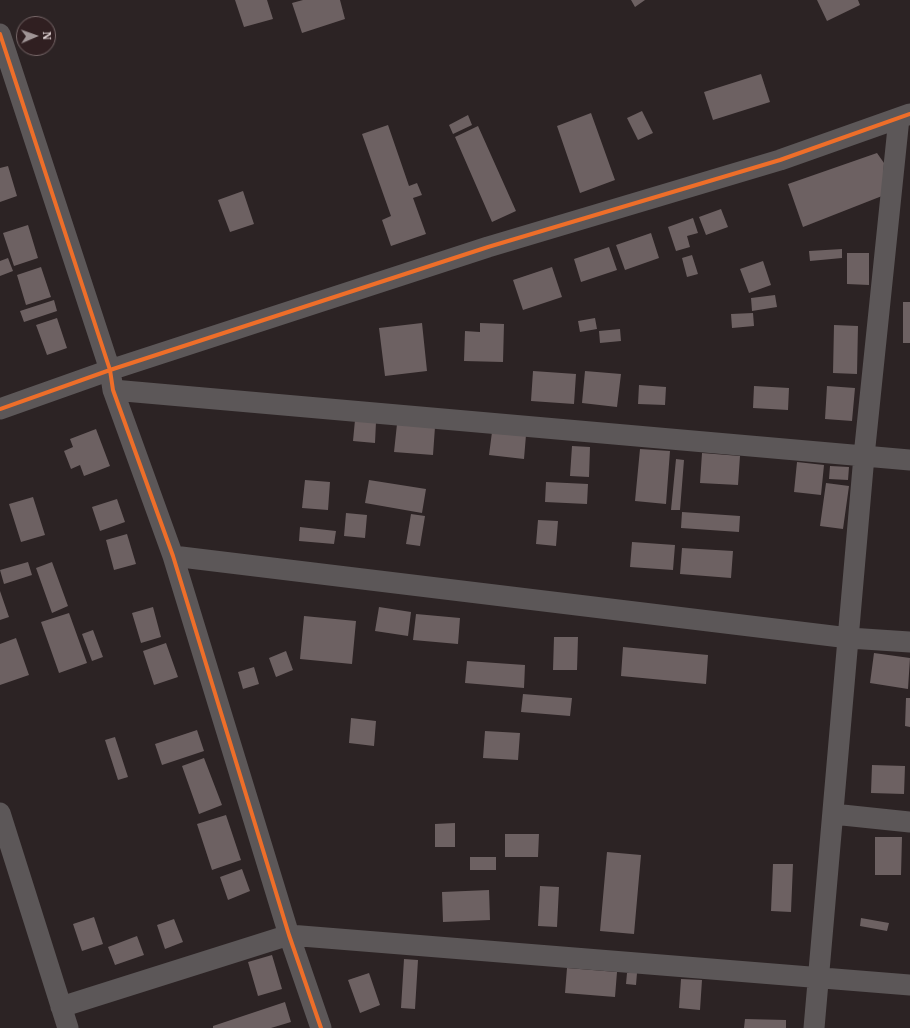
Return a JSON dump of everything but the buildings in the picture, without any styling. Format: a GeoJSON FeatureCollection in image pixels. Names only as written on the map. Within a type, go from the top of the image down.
{"type":"FeatureCollection","features":[{"type":"Feature","properties":{"kind":"street"},"geometry":{"type":"LineString","coordinates":[[0,34],[112,380],[173,556],[289,935],[321,1028]]}},
{"type":"Feature","properties":{"kind":"street"},"geometry":{"type":"LineString","coordinates":[[0,409],[112,380],[488,247],[780,160],[904,116],[864,456],[814,1028]]}},
{"type":"Feature","properties":{"kind":"street"},"geometry":{"type":"LineString","coordinates":[[112,380],[910,460]]}},
{"type":"Feature","properties":{"kind":"street"},"geometry":{"type":"LineString","coordinates":[[173,556],[849,638],[910,642]]}},
{"type":"Feature","properties":{"kind":"street"},"geometry":{"type":"LineString","coordinates":[[0,813],[68,1028]]}},
{"type":"Feature","properties":{"kind":"street"},"geometry":{"type":"LineString","coordinates":[[833,814],[910,822]]}},
{"type":"Feature","properties":{"kind":"street"},"geometry":{"type":"LineString","coordinates":[[61,1007],[289,935],[818,977],[910,986]]}},
{"type":"Feature","properties":{"kind":"cycle path"},"geometry":{"type":"LineString","coordinates":[[0,34],[110,370],[113,390],[173,556],[289,935],[321,1028]]}},
{"type":"Feature","properties":{"kind":"cycle path"},"geometry":{"type":"LineString","coordinates":[[0,409],[110,370],[488,247],[780,160],[910,114]]}}]}
